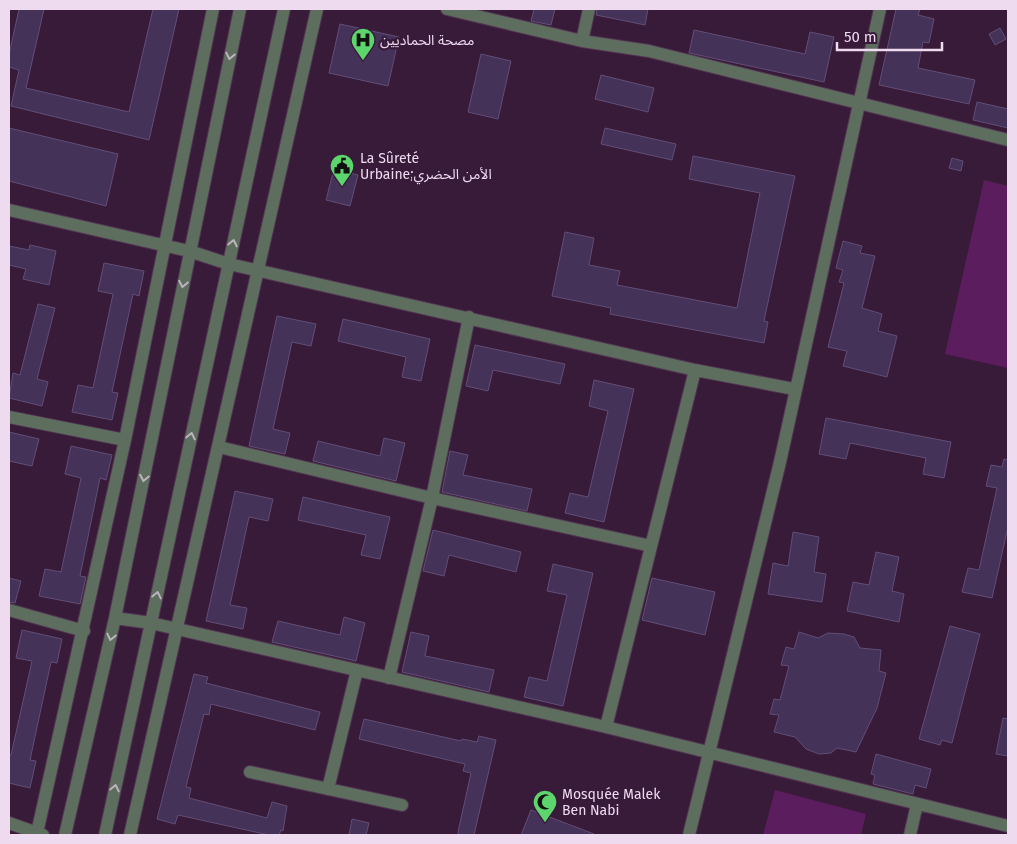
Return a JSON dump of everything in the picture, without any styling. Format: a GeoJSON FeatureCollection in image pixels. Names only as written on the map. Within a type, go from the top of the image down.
{"type":"FeatureCollection","features":[{"type":"Feature","properties":{"kind":"street"},"geometry":{"type":"LineString","coordinates":[[9,823],[40,834],[125,440],[213,9]]}},
{"type":"Feature","properties":{"kind":"street"},"geometry":{"type":"LineString","coordinates":[[65,835],[115,618],[240,9]]}},
{"type":"Feature","properties":{"kind":"street"},"geometry":{"type":"LineString","coordinates":[[104,835],[284,9]]}},
{"type":"Feature","properties":{"kind":"street"},"geometry":{"type":"LineString","coordinates":[[130,835],[178,630],[317,9]]}},
{"type":"Feature","properties":{"kind":"street"},"geometry":{"type":"LineString","coordinates":[[447,9],[582,41],[649,51],[1008,140]]}},
{"type":"Feature","properties":{"kind":"street"},"geometry":{"type":"LineString","coordinates":[[582,41],[589,9]]}},
{"type":"Feature","properties":{"kind":"street"},"geometry":{"type":"LineString","coordinates":[[690,835],[707,754],[780,462],[794,389],[880,9]]}},
{"type":"Feature","properties":{"kind":"street"},"geometry":{"type":"LineString","coordinates":[[9,210],[190,251],[229,264],[695,370],[794,389]]}},
{"type":"Feature","properties":{"kind":"street"},"geometry":{"type":"LineString","coordinates":[[389,678],[432,498],[468,317]]}},
{"type":"Feature","properties":{"kind":"street"},"geometry":{"type":"LineString","coordinates":[[606,727],[695,370]]}},
{"type":"Feature","properties":{"kind":"street"},"geometry":{"type":"LineString","coordinates":[[9,417],[125,440]]}},
{"type":"Feature","properties":{"kind":"street"},"geometry":{"type":"LineString","coordinates":[[219,447],[432,498],[651,546]]}},
{"type":"Feature","properties":{"kind":"street"},"geometry":{"type":"LineString","coordinates":[[9,610],[84,631]]}},
{"type":"Feature","properties":{"kind":"street"},"geometry":{"type":"LineString","coordinates":[[115,618],[150,623],[606,727],[707,754],[1008,826]]}},
{"type":"Feature","properties":{"kind":"street"},"geometry":{"type":"LineString","coordinates":[[328,789],[358,670]]}},
{"type":"Feature","properties":{"kind":"street"},"geometry":{"type":"LineString","coordinates":[[250,772],[402,805]]}},
{"type":"Feature","properties":{"kind":"street"},"geometry":{"type":"LineString","coordinates":[[910,835],[917,804]]}},
{"type":"Feature","properties":{"kind":"shaded area"},"geometry":{"type":"Polygon","coordinates":[[[984,180],[1008,186],[1008,368],[945,354],[984,180]]]}},
{"type":"Feature","properties":{"kind":"shaded area"},"geometry":{"type":"Polygon","coordinates":[[[775,790],[866,814],[861,835],[763,835],[775,790]]]}},
{"type":"Feature","properties":{"kind":"building"},"geometry":{"type":"Polygon","coordinates":[[[19,9],[44,9],[26,88],[129,112],[153,9],[179,9],[149,140],[11,106],[19,70],[9,67],[9,55],[19,9]]]}},
{"type":"Feature","properties":{"kind":"building"},"geometry":{"type":"Polygon","coordinates":[[[534,9],[555,9],[551,25],[531,21],[534,9]]]}},
{"type":"Feature","properties":{"kind":"building"},"geometry":{"type":"Polygon","coordinates":[[[597,9],[648,9],[645,25],[596,15],[597,9]]]}},
{"type":"Feature","properties":{"kind":"building"},"geometry":{"type":"Polygon","coordinates":[[[896,9],[920,9],[918,15],[934,19],[929,43],[923,42],[918,68],[975,80],[969,104],[879,85],[896,9]]]}},
{"type":"Feature","properties":{"kind":"building","name":"مصحة الحماديين"},"geometry":{"type":"Polygon","coordinates":[[[340,24],[399,37],[388,86],[329,73],[340,24]]]}},
{"type":"Feature","properties":{"kind":"building"},"geometry":{"type":"Polygon","coordinates":[[[1000,28],[1006,39],[995,45],[989,34],[1000,28]]]}},
{"type":"Feature","properties":{"kind":"building"},"geometry":{"type":"Polygon","coordinates":[[[694,30],[805,54],[810,32],[834,37],[824,82],[689,53],[694,30]]]}},
{"type":"Feature","properties":{"kind":"building"},"geometry":{"type":"Polygon","coordinates":[[[481,54],[511,61],[498,119],[468,112],[481,54]]]}},
{"type":"Feature","properties":{"kind":"building"},"geometry":{"type":"Polygon","coordinates":[[[601,75],[654,88],[648,112],[595,99],[601,75]]]}},
{"type":"Feature","properties":{"kind":"building"},"geometry":{"type":"Polygon","coordinates":[[[977,102],[1008,109],[1008,128],[973,120],[977,102]]]}},
{"type":"Feature","properties":{"kind":"building"},"geometry":{"type":"Polygon","coordinates":[[[9,128],[118,154],[106,206],[9,181],[9,128]]]}},
{"type":"Feature","properties":{"kind":"building"},"geometry":{"type":"Polygon","coordinates":[[[605,128],[676,144],[672,160],[601,144],[605,128]]]}},
{"type":"Feature","properties":{"kind":"building"},"geometry":{"type":"Polygon","coordinates":[[[693,156],[795,176],[764,321],[768,322],[764,343],[610,314],[611,308],[552,296],[565,232],[594,238],[589,265],[620,271],[617,285],[737,308],[760,193],[689,179],[693,156]]]}},
{"type":"Feature","properties":{"kind":"building"},"geometry":{"type":"Polygon","coordinates":[[[952,158],[963,161],[961,171],[949,168],[952,158]]]}},
{"type":"Feature","properties":{"kind":"building","name":"La Sûreté Urbaine;الأمن الحضري"},"geometry":{"type":"Polygon","coordinates":[[[334,169],[358,175],[350,206],[326,200],[334,169]]]}},
{"type":"Feature","properties":{"kind":"building"},"geometry":{"type":"Polygon","coordinates":[[[843,241],[862,246],[860,253],[875,256],[862,308],[882,314],[878,331],[897,336],[887,377],[843,366],[847,351],[828,347],[844,283],[839,282],[843,270],[836,268],[843,241]]]}},
{"type":"Feature","properties":{"kind":"building"},"geometry":{"type":"Polygon","coordinates":[[[30,245],[56,251],[49,285],[23,279],[26,269],[9,265],[9,246],[29,250],[30,245]]]}},
{"type":"Feature","properties":{"kind":"building"},"geometry":{"type":"Polygon","coordinates":[[[104,263],[144,271],[139,296],[133,294],[112,392],[118,393],[112,420],[72,412],[78,385],[93,388],[113,294],[98,291],[104,263]]]}},
{"type":"Feature","properties":{"kind":"building"},"geometry":{"type":"Polygon","coordinates":[[[38,304],[55,308],[37,379],[48,382],[42,406],[9,398],[13,373],[20,375],[38,304]]]}},
{"type":"Feature","properties":{"kind":"building"},"geometry":{"type":"Polygon","coordinates":[[[277,316],[316,324],[311,346],[292,342],[273,429],[290,433],[285,454],[249,446],[277,316]]]}},
{"type":"Feature","properties":{"kind":"building"},"geometry":{"type":"Polygon","coordinates":[[[343,319],[430,339],[421,381],[402,377],[406,357],[338,341],[343,319]]]}},
{"type":"Feature","properties":{"kind":"building"},"geometry":{"type":"Polygon","coordinates":[[[475,345],[565,364],[560,384],[493,370],[488,391],[466,386],[475,345]]]}},
{"type":"Feature","properties":{"kind":"building"},"geometry":{"type":"Polygon","coordinates":[[[594,380],[634,389],[604,522],[565,513],[570,493],[588,497],[608,411],[589,406],[594,380]]]}},
{"type":"Feature","properties":{"kind":"building"},"geometry":{"type":"Polygon","coordinates":[[[826,418],[951,442],[944,478],[923,474],[926,458],[850,443],[846,459],[819,454],[826,418]]]}},
{"type":"Feature","properties":{"kind":"building"},"geometry":{"type":"Polygon","coordinates":[[[9,432],[39,439],[32,466],[9,461],[9,432]]]}},
{"type":"Feature","properties":{"kind":"building"},"geometry":{"type":"Polygon","coordinates":[[[384,438],[405,443],[396,481],[313,461],[318,441],[380,456],[384,438]]]}},
{"type":"Feature","properties":{"kind":"building"},"geometry":{"type":"Polygon","coordinates":[[[71,446],[112,455],[106,480],[100,478],[80,576],[86,577],[80,604],[39,596],[45,569],[61,572],[81,478],[65,474],[71,446]]]}},
{"type":"Feature","properties":{"kind":"building"},"geometry":{"type":"Polygon","coordinates":[[[450,451],[468,455],[463,475],[532,489],[527,511],[442,492],[450,451]]]}},
{"type":"Feature","properties":{"kind":"building"},"geometry":{"type":"Polygon","coordinates":[[[1004,459],[1008,460],[1008,527],[992,598],[962,592],[968,568],[979,570],[997,488],[986,486],[991,465],[1002,467],[1004,459]]]}},
{"type":"Feature","properties":{"kind":"building"},"geometry":{"type":"Polygon","coordinates":[[[235,491],[273,499],[268,521],[249,517],[230,605],[247,608],[243,629],[206,621],[235,491]]]}},
{"type":"Feature","properties":{"kind":"building"},"geometry":{"type":"Polygon","coordinates":[[[303,497],[390,517],[380,559],[361,555],[366,535],[298,520],[303,497]]]}},
{"type":"Feature","properties":{"kind":"building"},"geometry":{"type":"Polygon","coordinates":[[[433,530],[521,552],[516,572],[449,555],[444,576],[423,571],[433,530]]]}},
{"type":"Feature","properties":{"kind":"building"},"geometry":{"type":"Polygon","coordinates":[[[793,532],[819,537],[814,572],[826,574],[822,602],[768,594],[773,563],[788,566],[793,532]]]}},
{"type":"Feature","properties":{"kind":"building"},"geometry":{"type":"Polygon","coordinates":[[[876,552],[899,557],[892,591],[904,594],[899,622],[847,611],[853,582],[869,585],[876,552]]]}},
{"type":"Feature","properties":{"kind":"building"},"geometry":{"type":"Polygon","coordinates":[[[553,564],[593,573],[563,706],[524,697],[529,677],[547,681],[567,595],[547,591],[553,564]]]}},
{"type":"Feature","properties":{"kind":"building"},"geometry":{"type":"Polygon","coordinates":[[[9,578],[21,581],[15,603],[9,602],[9,578]]]}},
{"type":"Feature","properties":{"kind":"building"},"geometry":{"type":"Polygon","coordinates":[[[652,578],[715,592],[705,635],[642,620],[652,578]]]}},
{"type":"Feature","properties":{"kind":"building"},"geometry":{"type":"Polygon","coordinates":[[[344,617],[365,623],[356,661],[272,642],[278,621],[340,635],[344,617]]]}},
{"type":"Feature","properties":{"kind":"building"},"geometry":{"type":"Polygon","coordinates":[[[950,626],[980,634],[952,743],[942,740],[940,745],[919,739],[950,626]]]}},
{"type":"Feature","properties":{"kind":"building"},"geometry":{"type":"Polygon","coordinates":[[[22,630],[62,639],[57,663],[51,662],[30,760],[36,761],[30,788],[9,783],[9,755],[11,755],[32,661],[16,658],[22,630]]]}},
{"type":"Feature","properties":{"kind":"building"},"geometry":{"type":"Polygon","coordinates":[[[411,632],[429,636],[425,656],[494,670],[489,692],[402,672],[411,632]]]}},
{"type":"Feature","properties":{"kind":"building"},"geometry":{"type":"Polygon","coordinates":[[[799,632],[818,638],[828,633],[844,634],[854,637],[860,648],[881,650],[879,671],[886,673],[877,708],[856,752],[837,748],[831,753],[819,754],[806,749],[795,737],[774,732],[779,715],[770,714],[774,699],[780,700],[789,666],[781,665],[786,647],[794,649],[799,632]]]}},
{"type":"Feature","properties":{"kind":"building"},"geometry":{"type":"Polygon","coordinates":[[[194,674],[208,677],[206,683],[320,712],[315,730],[211,704],[209,715],[204,714],[186,787],[191,788],[189,798],[267,818],[272,802],[287,806],[283,831],[281,830],[279,835],[269,835],[178,815],[175,824],[157,819],[194,674]]]}},
{"type":"Feature","properties":{"kind":"building"},"geometry":{"type":"Polygon","coordinates":[[[1003,718],[1008,719],[1008,756],[996,754],[1003,718]]]}},
{"type":"Feature","properties":{"kind":"building"},"geometry":{"type":"Polygon","coordinates":[[[364,719],[461,741],[462,739],[477,742],[479,736],[496,740],[474,835],[459,835],[458,832],[471,773],[463,771],[465,764],[359,739],[364,719]]]}},
{"type":"Feature","properties":{"kind":"building"},"geometry":{"type":"Polygon","coordinates":[[[876,754],[931,769],[926,788],[915,785],[913,794],[873,784],[875,775],[871,774],[876,754]]]}},
{"type":"Feature","properties":{"kind":"building","name":"Mosquée Malek Ben Nabi"},"geometry":{"type":"Polygon","coordinates":[[[531,810],[594,834],[594,835],[521,835],[531,810]]]}},
{"type":"Feature","properties":{"kind":"building"},"geometry":{"type":"Polygon","coordinates":[[[352,819],[369,823],[366,835],[349,835],[352,819]]]}},
{"type":"Feature","properties":{"kind":"place","name":"مصحة الحماديين"},"geometry":{"type":"Point","coordinates":[363,61]}},
{"type":"Feature","properties":{"kind":"place","name":"La Sûreté Urbaine;الأمن الحضري"},"geometry":{"type":"Point","coordinates":[342,187]}},
{"type":"Feature","properties":{"kind":"place","name":"Mosquée Malek Ben Nabi"},"geometry":{"type":"Point","coordinates":[545,823]}}]}
